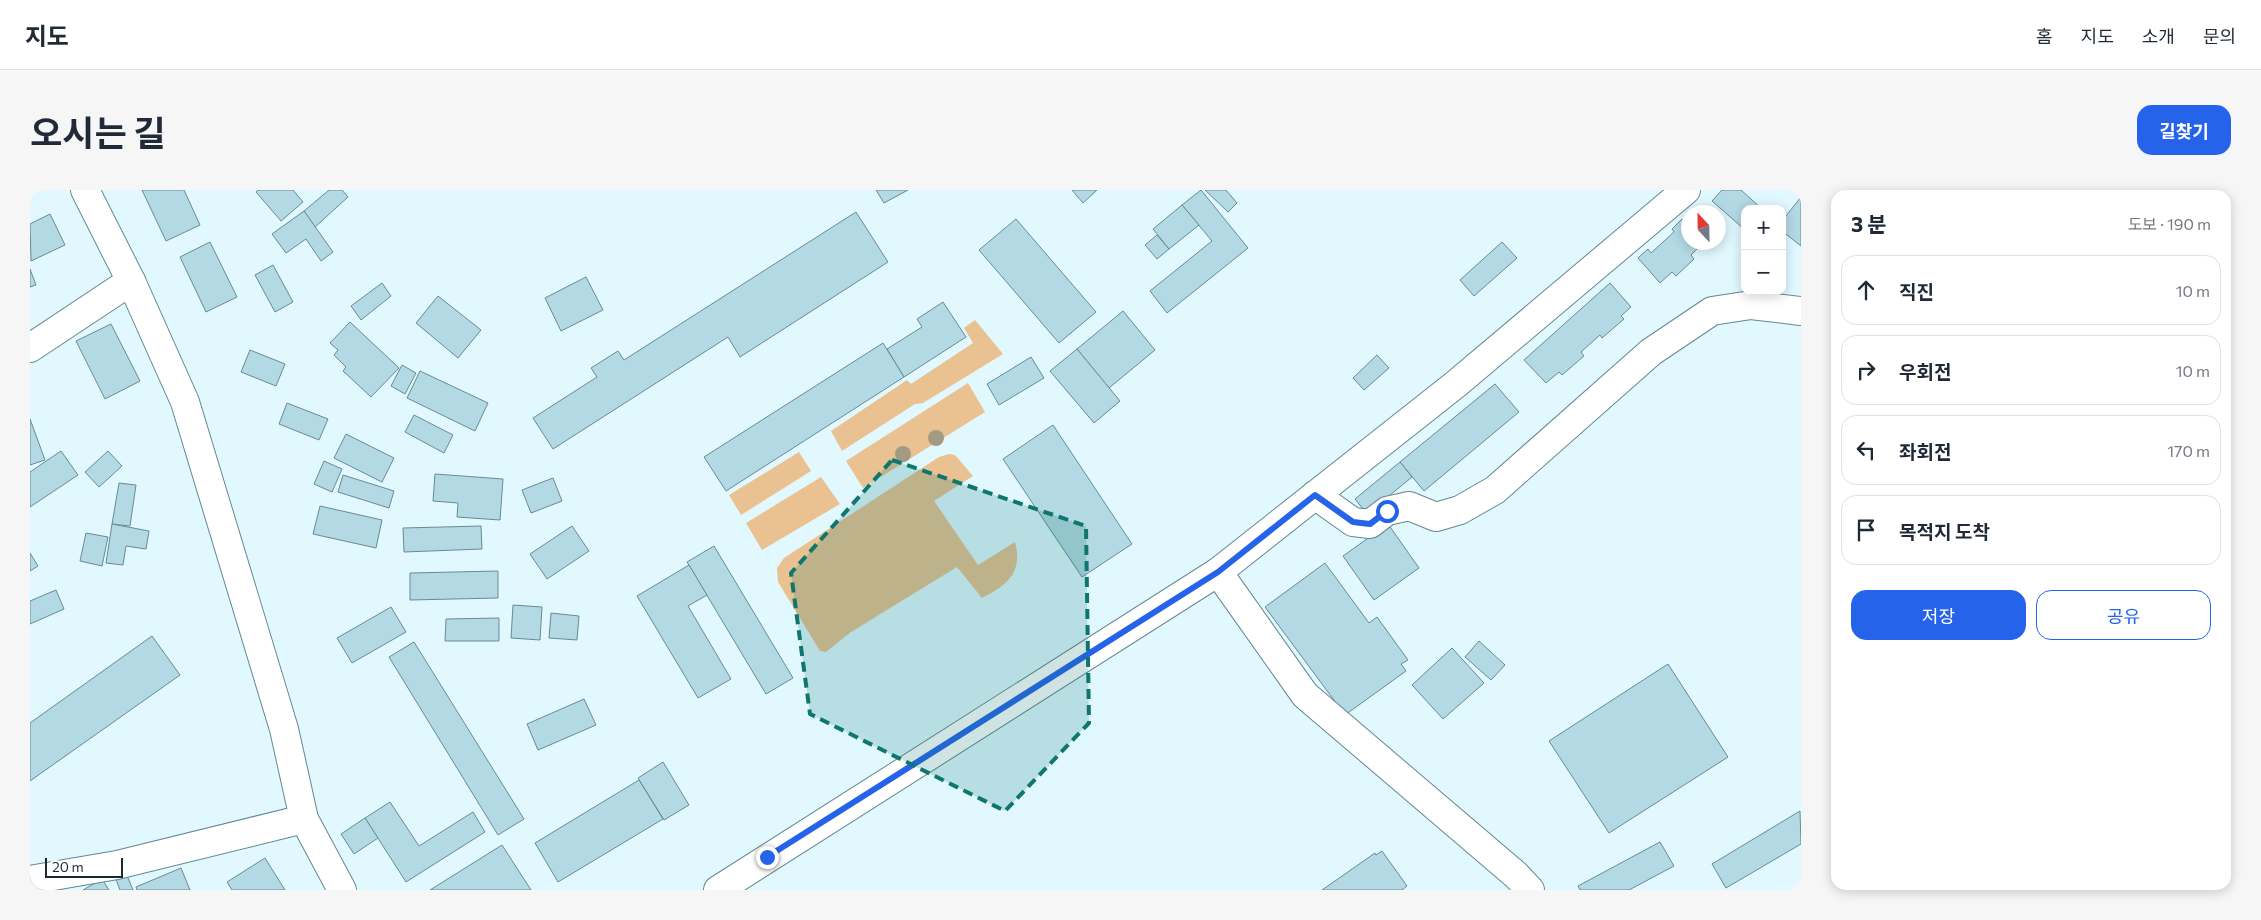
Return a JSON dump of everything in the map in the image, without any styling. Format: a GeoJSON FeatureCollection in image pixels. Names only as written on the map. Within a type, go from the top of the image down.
{"type":"FeatureCollection","features":[{"type":"Feature","properties":{"kind":"street"},"geometry":{"type":"LineString","coordinates":[[85,190],[131,281],[186,402],[284,729],[304,819],[342,890]]}},
{"type":"Feature","properties":{"kind":"street"},"geometry":{"type":"LineString","coordinates":[[718,890],[1218,572],[1456,384],[1686,190]]}},
{"type":"Feature","properties":{"kind":"street"},"geometry":{"type":"LineString","coordinates":[[30,348],[131,281]]}},
{"type":"Feature","properties":{"kind":"street"},"geometry":{"type":"LineString","coordinates":[[1315,495],[1353,522],[1370,524],[1387,511],[1409,506],[1436,517],[1460,510],[1495,490],[1651,352],[1712,311],[1751,305],[1801,311]]}},
{"type":"Feature","properties":{"kind":"street"},"geometry":{"type":"LineString","coordinates":[[1218,572],[1304,695],[1508,869],[1530,890]]}},
{"type":"Feature","properties":{"kind":"street"},"geometry":{"type":"LineString","coordinates":[[30,880],[117,865],[304,819]]}},
{"type":"Feature","properties":{"kind":"highlighted area"},"geometry":{"type":"Polygon","coordinates":[[[892,460],[1086,526],[1089,723],[1005,811],[810,714],[791,573],[892,460]]]}},
{"type":"Feature","properties":{"kind":"shaded area"},"geometry":{"type":"Polygon","coordinates":[[[975,320],[1003,354],[923,403],[915,404],[842,451],[831,431],[907,380],[911,384],[973,343],[964,328],[975,320]]]}},
{"type":"Feature","properties":{"kind":"shaded area"},"geometry":{"type":"Polygon","coordinates":[[[968,383],[985,412],[863,488],[846,461],[968,383]]]}},
{"type":"Feature","properties":{"kind":"shaded area"},"geometry":{"type":"Polygon","coordinates":[[[799,452],[811,471],[741,515],[729,495],[799,452]]]}},
{"type":"Feature","properties":{"kind":"shaded area"},"geometry":{"type":"Polygon","coordinates":[[[949,454],[955,455],[973,476],[934,501],[978,565],[1015,542],[1017,562],[1011,576],[999,588],[982,598],[957,567],[851,632],[826,652],[820,651],[778,582],[777,568],[784,558],[939,457],[949,454]]]}},
{"type":"Feature","properties":{"kind":"shaded area"},"geometry":{"type":"Polygon","coordinates":[[[821,477],[840,504],[762,550],[746,523],[821,477]]]}},
{"type":"Feature","properties":{"kind":"building"},"geometry":{"type":"Polygon","coordinates":[[[142,190],[184,190],[200,225],[166,241],[142,190]]]}},
{"type":"Feature","properties":{"kind":"building"},"geometry":{"type":"Polygon","coordinates":[[[258,190],[293,190],[303,202],[281,221],[256,192],[258,190]]]}},
{"type":"Feature","properties":{"kind":"building"},"geometry":{"type":"Polygon","coordinates":[[[329,190],[342,190],[348,197],[315,227],[304,211],[329,190]]]}},
{"type":"Feature","properties":{"kind":"building"},"geometry":{"type":"Polygon","coordinates":[[[876,190],[908,190],[884,203],[876,190]]]}},
{"type":"Feature","properties":{"kind":"building"},"geometry":{"type":"Polygon","coordinates":[[[1072,190],[1097,190],[1083,203],[1072,190]]]}},
{"type":"Feature","properties":{"kind":"building"},"geometry":{"type":"Polygon","coordinates":[[[1201,190],[1248,248],[1167,313],[1150,291],[1212,241],[1182,205],[1201,190]]]}},
{"type":"Feature","properties":{"kind":"building"},"geometry":{"type":"Polygon","coordinates":[[[1205,190],[1226,190],[1237,203],[1228,212],[1205,190]]]}},
{"type":"Feature","properties":{"kind":"building"},"geometry":{"type":"Polygon","coordinates":[[[1722,190],[1741,190],[1758,205],[1741,205],[1741,226],[1726,213],[1726,205],[1717,205],[1712,201],[1722,190]]]}},
{"type":"Feature","properties":{"kind":"building"},"geometry":{"type":"Polygon","coordinates":[[[1801,197],[1801,246],[1786,234],[1786,216],[1801,197]]]}},
{"type":"Feature","properties":{"kind":"building"},"geometry":{"type":"Polygon","coordinates":[[[1182,205],[1199,225],[1169,249],[1153,229],[1182,205]]]}},
{"type":"Feature","properties":{"kind":"building"},"geometry":{"type":"Polygon","coordinates":[[[304,211],[333,252],[321,261],[306,239],[286,253],[272,234],[304,211]]]}},
{"type":"Feature","properties":{"kind":"building"},"geometry":{"type":"Polygon","coordinates":[[[856,212],[888,262],[740,357],[728,337],[553,449],[533,418],[597,377],[591,368],[618,351],[624,360],[856,212]]]}},
{"type":"Feature","properties":{"kind":"building"},"geometry":{"type":"Polygon","coordinates":[[[50,214],[65,245],[31,261],[30,224],[50,214]]]}},
{"type":"Feature","properties":{"kind":"building"},"geometry":{"type":"Polygon","coordinates":[[[1016,219],[1096,312],[1059,343],[979,250],[1016,219]]]}},
{"type":"Feature","properties":{"kind":"building"},"geometry":{"type":"Polygon","coordinates":[[[1681,220],[1681,250],[1696,250],[1691,255],[1694,259],[1676,276],[1672,272],[1660,283],[1638,258],[1648,249],[1651,253],[1674,232],[1672,229],[1681,220]]]}},
{"type":"Feature","properties":{"kind":"building"},"geometry":{"type":"Polygon","coordinates":[[[1157,235],[1169,249],[1157,259],[1145,245],[1157,235]]]}},
{"type":"Feature","properties":{"kind":"building"},"geometry":{"type":"Polygon","coordinates":[[[210,242],[237,297],[206,312],[180,257],[210,242]]]}},
{"type":"Feature","properties":{"kind":"building"},"geometry":{"type":"Polygon","coordinates":[[[1502,242],[1517,258],[1474,296],[1460,280],[1502,242]]]}},
{"type":"Feature","properties":{"kind":"building"},"geometry":{"type":"Polygon","coordinates":[[[273,265],[293,302],[275,312],[255,275],[273,265]]]}},
{"type":"Feature","properties":{"kind":"building"},"geometry":{"type":"Polygon","coordinates":[[[30,269],[36,285],[30,287],[30,269]]]}},
{"type":"Feature","properties":{"kind":"building"},"geometry":{"type":"Polygon","coordinates":[[[586,277],[603,310],[561,331],[545,298],[586,277]]]}},
{"type":"Feature","properties":{"kind":"building"},"geometry":{"type":"Polygon","coordinates":[[[382,283],[391,296],[361,320],[351,306],[382,283]]]}},
{"type":"Feature","properties":{"kind":"building"},"geometry":{"type":"Polygon","coordinates":[[[1610,283],[1631,307],[1621,316],[1624,319],[1602,338],[1600,335],[1581,352],[1584,356],[1562,375],[1559,372],[1546,383],[1524,360],[1610,283]]]}},
{"type":"Feature","properties":{"kind":"building"},"geometry":{"type":"Polygon","coordinates":[[[438,296],[481,330],[458,358],[416,323],[438,296]]]}},
{"type":"Feature","properties":{"kind":"building"},"geometry":{"type":"Polygon","coordinates":[[[943,302],[966,337],[904,377],[887,349],[922,327],[917,319],[943,302]]]}},
{"type":"Feature","properties":{"kind":"building"},"geometry":{"type":"Polygon","coordinates":[[[1123,311],[1155,350],[1109,388],[1077,349],[1123,311]]]}},
{"type":"Feature","properties":{"kind":"building"},"geometry":{"type":"Polygon","coordinates":[[[350,322],[399,368],[371,397],[343,371],[346,367],[334,355],[338,350],[330,343],[350,322]]]}},
{"type":"Feature","properties":{"kind":"building"},"geometry":{"type":"Polygon","coordinates":[[[111,324],[140,381],[105,399],[76,341],[111,324]]]}},
{"type":"Feature","properties":{"kind":"building"},"geometry":{"type":"Polygon","coordinates":[[[883,343],[904,377],[726,491],[704,457],[883,343]]]}},
{"type":"Feature","properties":{"kind":"building"},"geometry":{"type":"Polygon","coordinates":[[[1077,349],[1120,401],[1094,423],[1050,371],[1077,349]]]}},
{"type":"Feature","properties":{"kind":"building"},"geometry":{"type":"Polygon","coordinates":[[[250,350],[285,364],[276,386],[241,372],[250,350]]]}},
{"type":"Feature","properties":{"kind":"building"},"geometry":{"type":"Polygon","coordinates":[[[1377,355],[1389,368],[1364,390],[1353,378],[1377,355]]]}},
{"type":"Feature","properties":{"kind":"building"},"geometry":{"type":"Polygon","coordinates":[[[1031,357],[1044,378],[999,405],[987,384],[1031,357]]]}},
{"type":"Feature","properties":{"kind":"building"},"geometry":{"type":"Polygon","coordinates":[[[402,365],[416,373],[405,394],[391,386],[402,365]]]}},
{"type":"Feature","properties":{"kind":"building"},"geometry":{"type":"Polygon","coordinates":[[[420,371],[488,403],[475,431],[407,398],[420,371]]]}},
{"type":"Feature","properties":{"kind":"building"},"geometry":{"type":"Polygon","coordinates":[[[1495,384],[1519,412],[1424,491],[1400,462],[1495,384]]]}},
{"type":"Feature","properties":{"kind":"building"},"geometry":{"type":"Polygon","coordinates":[[[287,403],[328,419],[319,440],[279,424],[287,403]]]}},
{"type":"Feature","properties":{"kind":"building"},"geometry":{"type":"Polygon","coordinates":[[[414,415],[453,435],[444,453],[405,432],[414,415]]]}},
{"type":"Feature","properties":{"kind":"building"},"geometry":{"type":"Polygon","coordinates":[[[30,419],[45,460],[30,465],[30,419]]]}},
{"type":"Feature","properties":{"kind":"building"},"geometry":{"type":"Polygon","coordinates":[[[1053,425],[1132,544],[1082,577],[1003,459],[1053,425]]]}},
{"type":"Feature","properties":{"kind":"building"},"geometry":{"type":"Polygon","coordinates":[[[346,434],[394,458],[382,482],[334,458],[346,434]]]}},
{"type":"Feature","properties":{"kind":"building"},"geometry":{"type":"Polygon","coordinates":[[[61,451],[78,475],[30,507],[30,472],[61,451]]]}},
{"type":"Feature","properties":{"kind":"building"},"geometry":{"type":"Polygon","coordinates":[[[108,451],[122,466],[99,487],[85,472],[108,451]]]}},
{"type":"Feature","properties":{"kind":"building"},"geometry":{"type":"Polygon","coordinates":[[[324,461],[342,469],[332,492],[314,484],[324,461]]]}},
{"type":"Feature","properties":{"kind":"building"},"geometry":{"type":"Polygon","coordinates":[[[1400,462],[1412,477],[1367,514],[1355,499],[1400,462]]]}},
{"type":"Feature","properties":{"kind":"building"},"geometry":{"type":"Polygon","coordinates":[[[435,474],[503,479],[500,520],[457,517],[458,503],[433,501],[435,474]]]}},
{"type":"Feature","properties":{"kind":"building"},"geometry":{"type":"Polygon","coordinates":[[[343,475],[394,491],[389,508],[338,492],[343,475]]]}},
{"type":"Feature","properties":{"kind":"building"},"geometry":{"type":"Polygon","coordinates":[[[553,478],[562,501],[531,513],[522,490],[553,478]]]}},
{"type":"Feature","properties":{"kind":"building"},"geometry":{"type":"Polygon","coordinates":[[[119,483],[136,485],[130,526],[112,524],[119,483]]]}},
{"type":"Feature","properties":{"kind":"building"},"geometry":{"type":"Polygon","coordinates":[[[320,506],[382,520],[376,548],[313,534],[320,506]]]}},
{"type":"Feature","properties":{"kind":"building"},"geometry":{"type":"Polygon","coordinates":[[[112,524],[149,531],[146,549],[126,546],[123,565],[106,563],[112,524]]]}},
{"type":"Feature","properties":{"kind":"building"},"geometry":{"type":"Polygon","coordinates":[[[1388,524],[1419,568],[1374,600],[1343,556],[1388,524]]]}},
{"type":"Feature","properties":{"kind":"building"},"geometry":{"type":"Polygon","coordinates":[[[481,526],[482,549],[404,552],[403,528],[481,526]]]}},
{"type":"Feature","properties":{"kind":"building"},"geometry":{"type":"Polygon","coordinates":[[[572,526],[589,551],[547,579],[530,554],[572,526]]]}},
{"type":"Feature","properties":{"kind":"building"},"geometry":{"type":"Polygon","coordinates":[[[86,533],[108,537],[102,566],[80,561],[86,533]]]}},
{"type":"Feature","properties":{"kind":"building"},"geometry":{"type":"Polygon","coordinates":[[[714,546],[793,678],[766,694],[687,562],[714,546]]]}},
{"type":"Feature","properties":{"kind":"building"},"geometry":{"type":"Polygon","coordinates":[[[30,553],[38,566],[30,571],[30,553]]]}},
{"type":"Feature","properties":{"kind":"building"},"geometry":{"type":"Polygon","coordinates":[[[1325,563],[1369,623],[1377,617],[1408,660],[1401,664],[1406,671],[1345,715],[1265,607],[1325,563]]]}},
{"type":"Feature","properties":{"kind":"building"},"geometry":{"type":"Polygon","coordinates":[[[689,565],[707,595],[688,606],[731,679],[698,698],[637,596],[689,565]]]}},
{"type":"Feature","properties":{"kind":"building"},"geometry":{"type":"Polygon","coordinates":[[[498,571],[498,598],[410,600],[410,573],[498,571]]]}},
{"type":"Feature","properties":{"kind":"building"},"geometry":{"type":"Polygon","coordinates":[[[56,590],[64,609],[30,624],[30,601],[56,590]]]}},
{"type":"Feature","properties":{"kind":"building"},"geometry":{"type":"Polygon","coordinates":[[[513,605],[542,607],[540,640],[511,638],[513,605]]]}},
{"type":"Feature","properties":{"kind":"building"},"geometry":{"type":"Polygon","coordinates":[[[391,607],[406,632],[352,663],[337,638],[391,607]]]}},
{"type":"Feature","properties":{"kind":"building"},"geometry":{"type":"Polygon","coordinates":[[[551,613],[579,616],[577,640],[549,638],[551,613]]]}},
{"type":"Feature","properties":{"kind":"building"},"geometry":{"type":"Polygon","coordinates":[[[499,618],[499,641],[445,641],[446,619],[499,618]]]}},
{"type":"Feature","properties":{"kind":"building"},"geometry":{"type":"Polygon","coordinates":[[[152,636],[180,675],[30,781],[30,723],[152,636]]]}},
{"type":"Feature","properties":{"kind":"building"},"geometry":{"type":"Polygon","coordinates":[[[1479,641],[1505,665],[1491,680],[1465,657],[1479,641]]]}},
{"type":"Feature","properties":{"kind":"building"},"geometry":{"type":"Polygon","coordinates":[[[414,642],[524,819],[498,835],[389,657],[414,642]]]}},
{"type":"Feature","properties":{"kind":"building"},"geometry":{"type":"Polygon","coordinates":[[[1452,648],[1484,683],[1443,719],[1412,685],[1452,648]]]}},
{"type":"Feature","properties":{"kind":"building"},"geometry":{"type":"Polygon","coordinates":[[[1668,664],[1728,757],[1609,833],[1549,741],[1668,664]]]}},
{"type":"Feature","properties":{"kind":"building"},"geometry":{"type":"Polygon","coordinates":[[[584,699],[596,725],[538,750],[527,724],[584,699]]]}},
{"type":"Feature","properties":{"kind":"building"},"geometry":{"type":"Polygon","coordinates":[[[663,762],[689,805],[664,820],[638,778],[663,762]]]}},
{"type":"Feature","properties":{"kind":"building"},"geometry":{"type":"Polygon","coordinates":[[[639,780],[663,819],[558,882],[535,843],[639,780]]]}},
{"type":"Feature","properties":{"kind":"building"},"geometry":{"type":"Polygon","coordinates":[[[390,802],[419,846],[473,812],[485,832],[406,882],[365,818],[390,802]]]}},
{"type":"Feature","properties":{"kind":"building"},"geometry":{"type":"Polygon","coordinates":[[[1800,811],[1801,844],[1726,888],[1712,864],[1800,811]]]}},
{"type":"Feature","properties":{"kind":"building"},"geometry":{"type":"Polygon","coordinates":[[[365,818],[378,838],[354,854],[341,834],[365,818]]]}},
{"type":"Feature","properties":{"kind":"building"},"geometry":{"type":"Polygon","coordinates":[[[1660,842],[1674,866],[1629,890],[1580,890],[1578,886],[1660,842]]]}},
{"type":"Feature","properties":{"kind":"building"},"geometry":{"type":"Polygon","coordinates":[[[502,845],[531,890],[430,890],[502,845]]]}},
{"type":"Feature","properties":{"kind":"building"},"geometry":{"type":"Polygon","coordinates":[[[1382,851],[1407,886],[1402,890],[1322,890],[1375,853],[1376,855],[1382,851]]]}},
{"type":"Feature","properties":{"kind":"building"},"geometry":{"type":"Polygon","coordinates":[[[265,858],[285,890],[232,890],[227,882],[265,858]]]}},
{"type":"Feature","properties":{"kind":"building"},"geometry":{"type":"Polygon","coordinates":[[[181,868],[190,890],[137,890],[136,887],[181,868]]]}},
{"type":"Feature","properties":{"kind":"building"},"geometry":{"type":"Polygon","coordinates":[[[126,873],[133,890],[120,890],[115,877],[126,873]]]}},
{"type":"Feature","properties":{"kind":"building"},"geometry":{"type":"Polygon","coordinates":[[[102,879],[109,890],[83,890],[102,879]]]}},
{"type":"Feature","properties":{"kind":"route"},"geometry":{"type":"LineString","coordinates":[[767,857],[1218,572],[1315,495],[1353,522],[1370,524],[1387,511]]}}]}
